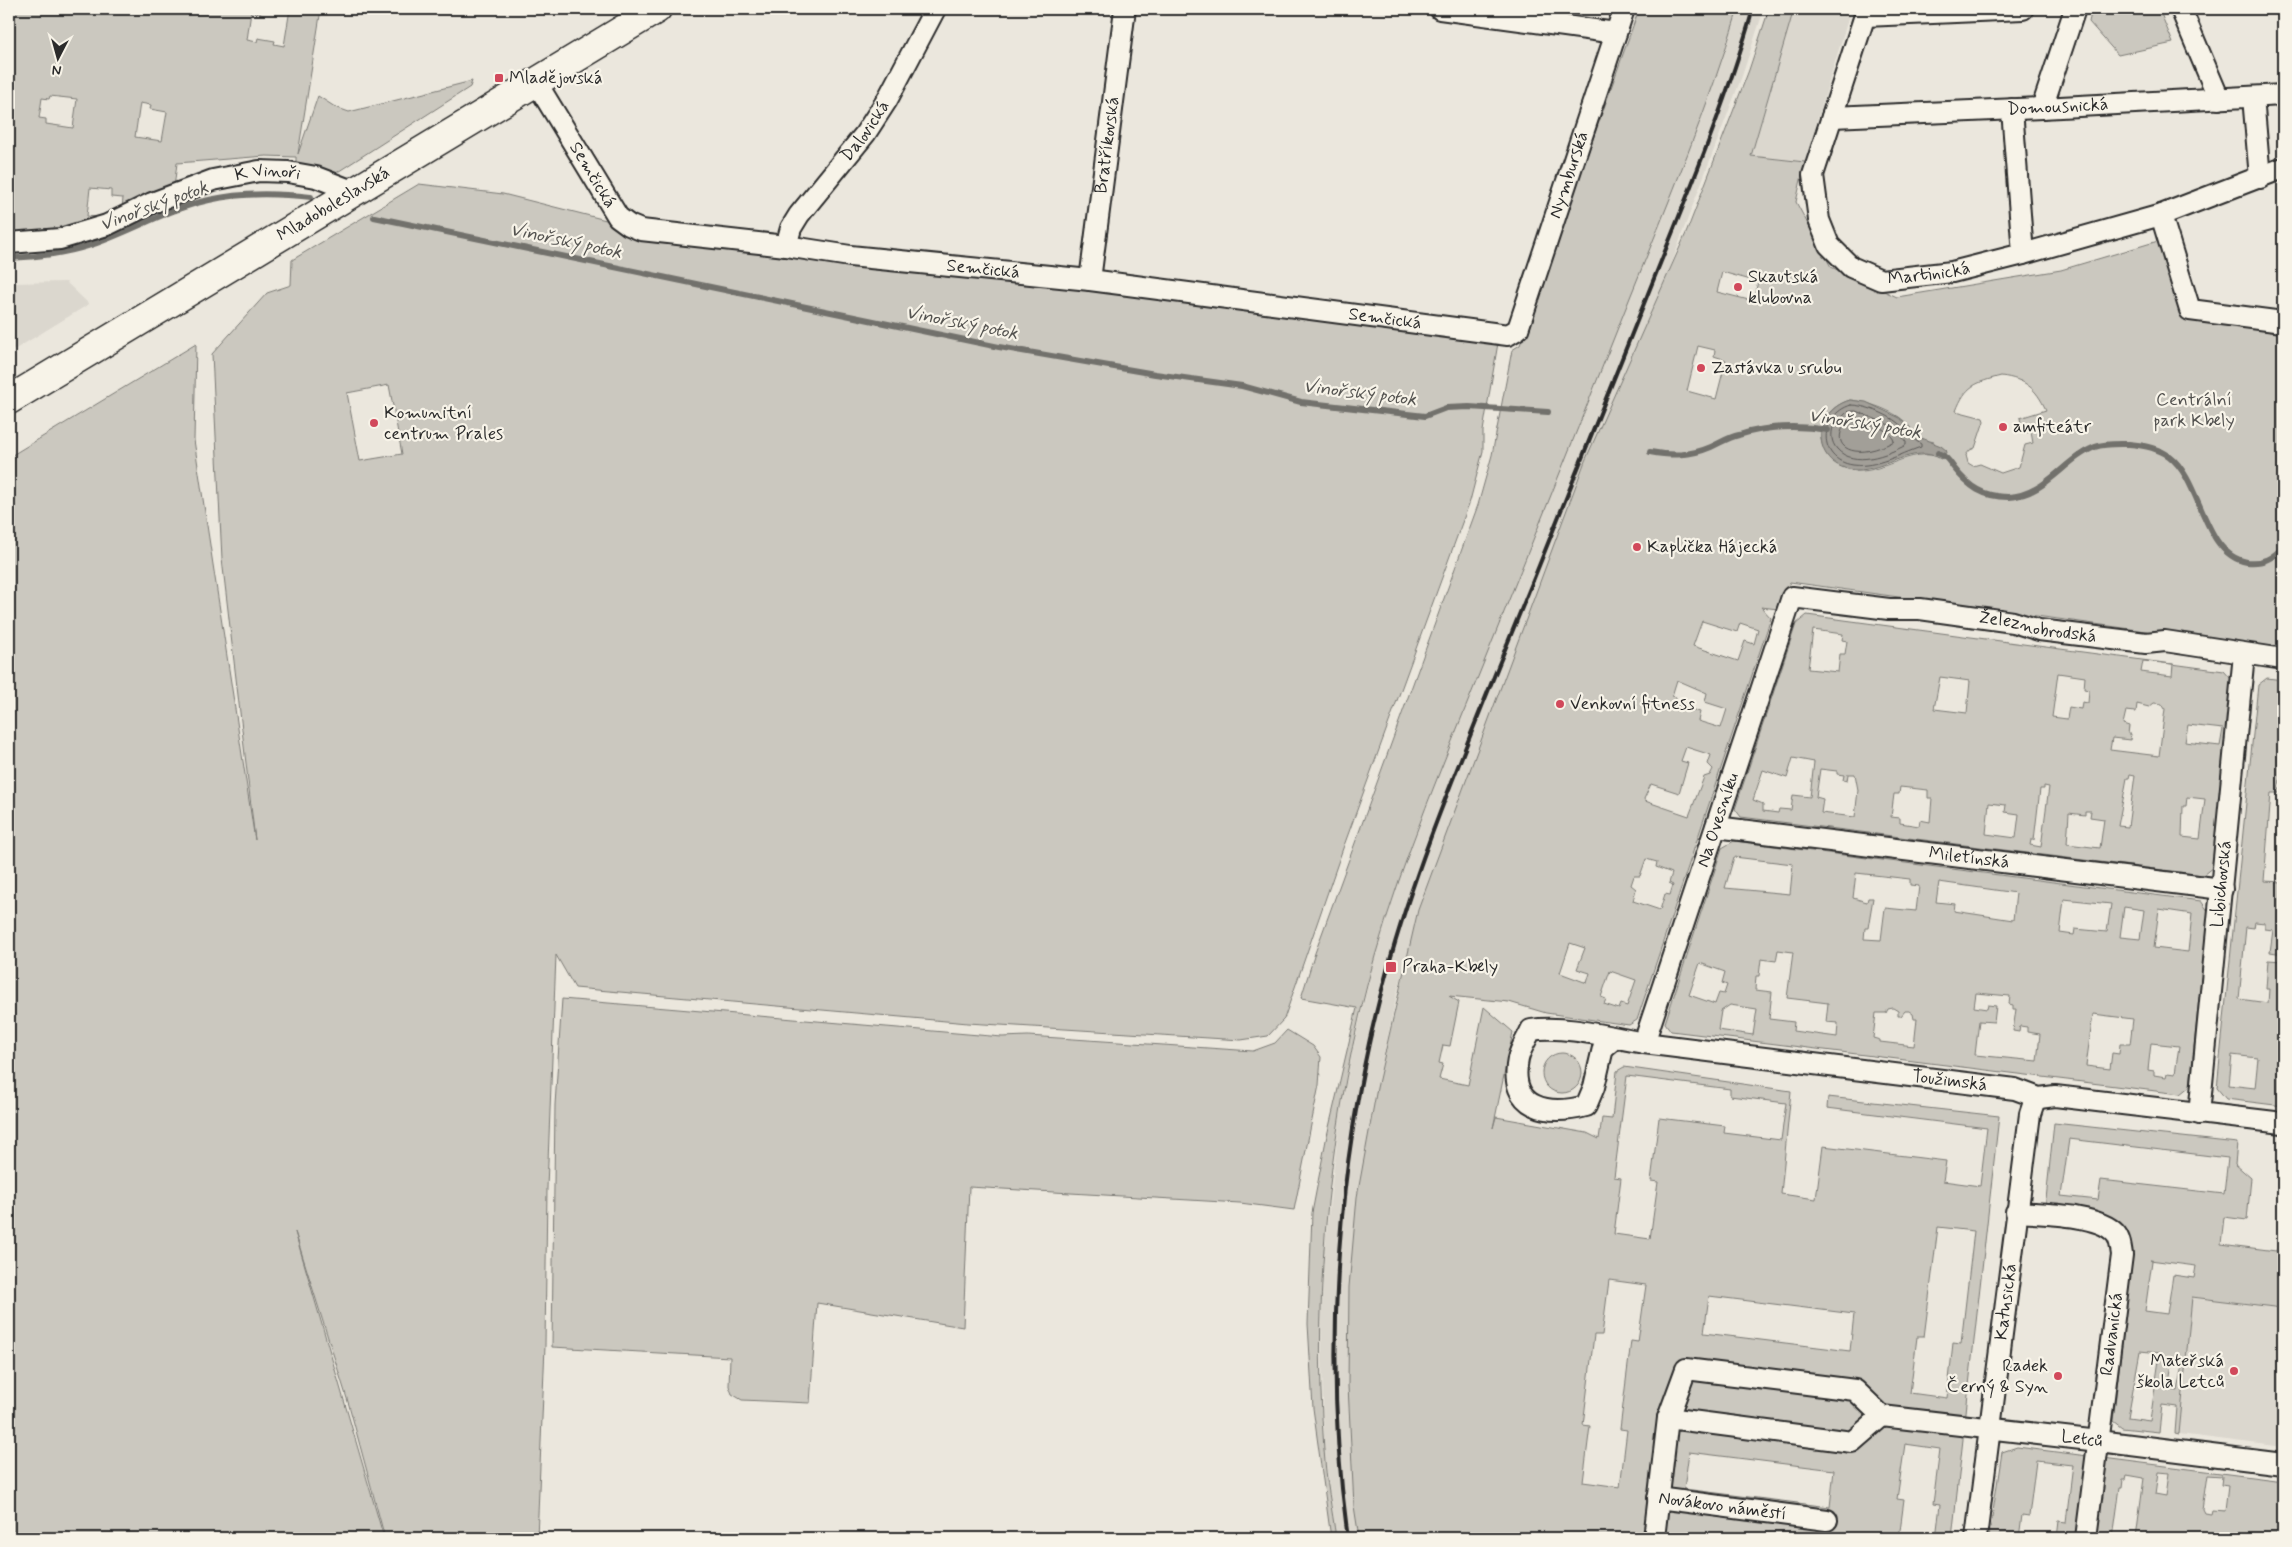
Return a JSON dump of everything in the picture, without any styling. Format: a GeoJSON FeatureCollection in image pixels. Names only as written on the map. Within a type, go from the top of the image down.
{"type":"FeatureCollection","features":[{"type":"Feature","properties":{"kind":"main road","name":"Mladoboleslavská"},"geometry":{"type":"LineString","coordinates":[[9,400],[656,9]]}},
{"type":"Feature","properties":{"kind":"street","name":"Dalovická"},"geometry":{"type":"LineString","coordinates":[[786,246],[791,228],[799,215],[865,134],[883,106],[935,9]]}},
{"type":"Feature","properties":{"kind":"street","name":"Bratříkovská"},"geometry":{"type":"LineString","coordinates":[[1090,280],[1125,9]]}},
{"type":"Feature","properties":{"kind":"street"},"geometry":{"type":"LineString","coordinates":[[1440,9],[1616,33]]}},
{"type":"Feature","properties":{"kind":"street","name":"Nymburská"},"geometry":{"type":"LineString","coordinates":[[1508,335],[1518,329],[1624,9]]}},
{"type":"Feature","properties":{"kind":"street"},"geometry":{"type":"LineString","coordinates":[[1866,12],[2023,9]]}},
{"type":"Feature","properties":{"kind":"street"},"geometry":{"type":"LineString","coordinates":[[2042,108],[2076,9]]}},
{"type":"Feature","properties":{"kind":"street"},"geometry":{"type":"LineString","coordinates":[[2180,9],[2219,99]]}},
{"type":"Feature","properties":{"kind":"street","name":"Martinická"},"geometry":{"type":"LineString","coordinates":[[1866,12],[1814,175],[1815,200],[1819,220],[1829,245],[1851,267],[1881,280],[1952,272],[2022,254],[2161,215],[2283,168]]}},
{"type":"Feature","properties":{"kind":"street","name":"Semčická"},"geometry":{"type":"LineString","coordinates":[[536,82],[618,217],[629,225],[641,230],[786,246],[850,256],[1090,280],[1508,335]]}},
{"type":"Feature","properties":{"kind":"street","name":"Domousnická"},"geometry":{"type":"LineString","coordinates":[[1832,117],[2012,110],[2283,94]]}},
{"type":"Feature","properties":{"kind":"street"},"geometry":{"type":"LineString","coordinates":[[2253,97],[2260,178]]}},
{"type":"Feature","properties":{"kind":"street"},"geometry":{"type":"LineString","coordinates":[[2012,110],[2022,254]]}},
{"type":"Feature","properties":{"kind":"street","name":"K Vinoři"},"geometry":{"type":"LineString","coordinates":[[9,243],[60,239],[107,225],[152,203],[213,180],[259,171],[288,172],[316,177],[355,192]]}},
{"type":"Feature","properties":{"kind":"street"},"geometry":{"type":"LineString","coordinates":[[2161,215],[2190,310],[2283,322]]}},
{"type":"Feature","properties":{"kind":"street","name":"Železnobrodská"},"geometry":{"type":"LineString","coordinates":[[1792,597],[1890,609],[1920,608],[2012,622],[2039,630],[2146,643],[2164,641],[2283,659]]}},
{"type":"Feature","properties":{"kind":"street","name":"Na Ovesníku"},"geometry":{"type":"LineString","coordinates":[[1644,1043],[1792,597]]}},
{"type":"Feature","properties":{"kind":"street","name":"Libichovská"},"geometry":{"type":"LineString","coordinates":[[2198,1114],[2244,654]]}},
{"type":"Feature","properties":{"kind":"street","name":"Miletínská"},"geometry":{"type":"LineString","coordinates":[[1716,827],[2222,889]]}},
{"type":"Feature","properties":{"kind":"street","name":"Toužimská"},"geometry":{"type":"LineString","coordinates":[[1615,1038],[1603,1048],[1594,1087],[1586,1106],[1567,1111],[1553,1111],[1527,1102],[1521,1093],[1516,1082],[1518,1058],[1531,1030],[1546,1028],[1615,1038],[1644,1043],[2015,1089],[2039,1098],[2055,1096],[2283,1123]]}},
{"type":"Feature","properties":{"kind":"street","name":"Katusická"},"geometry":{"type":"LineString","coordinates":[[1976,1538],[2016,1212],[2030,1114],[2034,1102],[2039,1098]]}},
{"type":"Feature","properties":{"kind":"street","name":"Radvanická"},"geometry":{"type":"LineString","coordinates":[[2016,1212],[2092,1220],[2116,1233],[2120,1244],[2122,1255],[2086,1538]]}},
{"type":"Feature","properties":{"kind":"street"},"geometry":{"type":"LineString","coordinates":[[1658,1498],[1668,1418],[1686,1369],[1855,1390],[1882,1416],[1852,1442],[1668,1418]]}},
{"type":"Feature","properties":{"kind":"street","name":"Letců"},"geometry":{"type":"LineString","coordinates":[[1882,1416],[2099,1440],[2283,1464]]}},
{"type":"Feature","properties":{"kind":"street","name":"Novákovo náměstí"},"geometry":{"type":"LineString","coordinates":[[1654,1538],[1658,1498],[1828,1520]]}},
{"type":"Feature","properties":{"kind":"shaded area"},"geometry":{"type":"Polygon","coordinates":[[[1738,9],[1764,9],[1742,76],[1683,231],[1642,351],[1428,889],[1397,993],[1371,1120],[1361,1187],[1363,1538],[1336,1538],[1324,1452],[1321,1314],[1324,1252],[1340,1115],[1352,1052],[1374,959],[1399,879],[1448,749],[1693,137],[1738,9]]]}},
{"type":"Feature","properties":{"kind":"shaded area"},"geometry":{"type":"Polygon","coordinates":[[[1794,9],[1851,9],[1805,162],[1751,156],[1794,9]]]}},
{"type":"Feature","properties":{"kind":"shaded area"},"geometry":{"type":"Polygon","coordinates":[[[66,282],[89,304],[9,353],[9,283],[66,282]]]}},
{"type":"Feature","properties":{"kind":"shaded area","name":"Mateřská škola Letců"},"geometry":{"type":"Polygon","coordinates":[[[2283,1296],[2283,1447],[2179,1434],[2191,1297],[2282,1308],[2283,1296]]]}},
{"type":"Feature","properties":{"kind":"green space"},"geometry":{"type":"Polygon","coordinates":[[[9,9],[261,9],[261,13],[251,12],[247,40],[257,42],[258,38],[275,41],[274,44],[284,46],[290,9],[321,9],[298,154],[318,96],[335,107],[349,112],[472,81],[470,87],[333,175],[296,166],[296,157],[266,156],[177,163],[174,188],[116,214],[116,210],[122,210],[123,198],[111,197],[111,190],[90,188],[87,216],[105,218],[116,214],[90,225],[54,233],[32,235],[9,231],[9,9]],[[50,96],[49,99],[42,98],[39,118],[46,119],[46,124],[73,128],[77,99],[50,96]],[[140,103],[135,137],[162,141],[167,112],[150,109],[151,105],[140,103]]]}},
{"type":"Feature","properties":{"kind":"green space"},"geometry":{"type":"Polygon","coordinates":[[[1639,9],[1738,9],[1688,153],[1426,808],[1386,918],[1359,1016],[1346,1077],[1336,1139],[1328,1201],[1323,1264],[1321,1388],[1325,1461],[1336,1538],[1331,1538],[1313,1408],[1308,1324],[1312,1213],[1326,1140],[1357,1008],[1301,998],[1315,953],[1478,505],[1492,455],[1512,350],[1520,345],[1639,9]]]}},
{"type":"Feature","properties":{"kind":"green space","name":"Centrální park Kbely"},"geometry":{"type":"Polygon","coordinates":[[[1769,9],[1794,9],[1751,156],[1805,162],[1796,202],[1831,267],[1897,297],[2061,270],[2158,241],[2184,319],[2283,332],[2283,650],[1790,582],[1778,609],[1761,607],[1771,618],[1637,1020],[1629,1025],[1546,1013],[1509,1002],[1449,996],[1459,1002],[1450,1046],[1443,1045],[1439,1063],[1443,1064],[1439,1079],[1468,1085],[1484,1007],[1513,1032],[1493,1128],[1496,1117],[1587,1133],[1599,1139],[1602,1118],[1612,1119],[1617,1071],[1624,1067],[1791,1091],[1781,1194],[1816,1199],[1823,1146],[1946,1161],[1943,1181],[1980,1186],[1987,1128],[1827,1108],[1828,1097],[1999,1116],[1952,1538],[1936,1538],[1940,1505],[1933,1504],[1940,1449],[1905,1444],[1897,1499],[1904,1500],[1899,1538],[1359,1538],[1354,1506],[1348,1386],[1349,1287],[1357,1197],[1377,1088],[1418,910],[1585,461],[1687,231],[1749,70],[1769,9]],[[1722,272],[1717,292],[1753,301],[1758,282],[1722,272]],[[1698,346],[1687,391],[1716,399],[1726,360],[1714,356],[1715,350],[1698,346]],[[2001,376],[1978,383],[1968,390],[1956,411],[1983,418],[1984,421],[1975,448],[1966,455],[1968,463],[1973,466],[1980,464],[2001,473],[2019,467],[2025,445],[2033,443],[2031,432],[2023,433],[2020,418],[2046,410],[2034,390],[2017,379],[2001,376]],[[1850,400],[1838,405],[1823,422],[1822,442],[1826,452],[1834,461],[1845,468],[1856,471],[1867,470],[1913,456],[1936,456],[1934,442],[1921,438],[1894,414],[1869,404],[1850,400]],[[1702,621],[1693,646],[1738,661],[1745,641],[1754,644],[1758,629],[1740,623],[1737,632],[1702,621]],[[1677,680],[1672,696],[1676,697],[1674,704],[1700,712],[1698,721],[1721,728],[1727,709],[1705,702],[1707,693],[1677,680]],[[1686,747],[1681,761],[1688,763],[1679,793],[1651,784],[1644,799],[1645,801],[1689,816],[1704,777],[1710,775],[1713,769],[1708,764],[1711,755],[1686,747]],[[1646,859],[1640,876],[1634,876],[1631,885],[1636,889],[1633,901],[1660,910],[1665,894],[1670,895],[1673,885],[1669,883],[1672,873],[1656,867],[1657,862],[1646,859]],[[1570,943],[1560,973],[1587,983],[1590,973],[1577,969],[1585,948],[1570,943]],[[1610,971],[1601,997],[1606,999],[1604,1004],[1619,1009],[1621,1004],[1627,1006],[1636,980],[1610,971]],[[1627,1076],[1614,1177],[1621,1178],[1614,1234],[1650,1239],[1658,1182],[1651,1181],[1659,1118],[1725,1126],[1724,1133],[1781,1140],[1786,1103],[1730,1096],[1730,1089],[1627,1076]],[[1938,1227],[1924,1337],[1917,1337],[1910,1393],[1947,1398],[1953,1343],[1961,1344],[1974,1231],[1938,1227]],[[1609,1280],[1602,1335],[1594,1335],[1583,1425],[1590,1426],[1583,1482],[1620,1487],[1627,1430],[1620,1429],[1631,1341],[1638,1342],[1646,1285],[1609,1280]],[[1709,1296],[1704,1333],[1850,1351],[1854,1314],[1709,1296]],[[1689,1452],[1684,1489],[1830,1507],[1834,1470],[1689,1452]]]}},
{"type":"Feature","properties":{"kind":"green space"},"geometry":{"type":"Polygon","coordinates":[[[2092,9],[2159,9],[2173,43],[2118,55],[2089,22],[2092,9]]]}},
{"type":"Feature","properties":{"kind":"green space"},"geometry":{"type":"Polygon","coordinates":[[[419,184],[503,194],[606,220],[626,235],[816,259],[1074,287],[1498,343],[1483,431],[1483,451],[1470,501],[1342,851],[1284,1019],[1268,1036],[1241,1040],[968,1023],[575,988],[556,955],[547,1188],[545,1346],[537,1538],[385,1538],[349,1405],[295,1232],[384,1538],[9,1538],[9,457],[196,344],[194,440],[255,840],[222,559],[212,354],[267,293],[291,285],[292,260],[419,184]],[[389,385],[347,393],[360,461],[402,454],[389,385]]]}},
{"type":"Feature","properties":{"kind":"green space"},"geometry":{"type":"Polygon","coordinates":[[[1807,615],[2169,664],[2143,661],[2141,672],[2172,676],[2173,664],[2224,671],[2232,680],[2225,768],[2213,867],[2203,875],[1741,817],[1735,809],[1796,624],[1807,615]],[[1813,630],[1808,669],[1838,672],[1840,654],[1845,654],[1847,641],[1842,640],[1843,634],[1813,630]],[[2058,673],[2052,717],[2067,719],[2069,707],[2081,709],[2082,702],[2088,703],[2089,690],[2084,689],[2085,677],[2058,673]],[[1940,677],[1934,709],[1967,713],[1970,681],[1940,677]],[[2154,703],[2149,707],[2137,704],[2136,712],[2126,711],[2123,724],[2129,726],[2128,734],[2131,734],[2130,740],[2112,738],[2110,750],[2159,756],[2165,709],[2162,704],[2154,703]],[[2188,725],[2185,742],[2220,746],[2223,729],[2188,725]],[[1793,758],[1787,778],[1763,770],[1753,800],[1763,804],[1763,811],[1778,813],[1779,809],[1791,810],[1793,795],[1810,797],[1814,762],[1793,758]],[[1820,769],[1816,797],[1823,799],[1821,813],[1855,817],[1858,790],[1855,774],[1848,774],[1847,781],[1843,780],[1844,775],[1837,774],[1837,771],[1820,769]],[[2130,774],[2129,778],[2127,778],[2118,826],[2128,827],[2135,775],[2130,774]],[[2044,786],[2044,789],[2040,789],[2034,840],[2031,840],[2030,845],[2041,847],[2049,787],[2044,786]],[[1900,787],[1899,794],[1894,794],[1891,817],[1900,818],[1900,823],[1919,826],[1920,820],[1930,822],[1932,798],[1928,798],[1928,790],[1900,787]],[[2187,797],[2186,806],[2183,806],[2182,837],[2200,839],[2205,799],[2187,797]],[[1989,803],[1986,834],[2016,838],[2019,814],[2005,812],[2006,805],[1989,803]],[[2085,811],[2085,815],[2069,813],[2067,844],[2100,848],[2104,819],[2090,817],[2091,811],[2085,811]]]}},
{"type":"Feature","properties":{"kind":"green space"},"geometry":{"type":"Polygon","coordinates":[[[2267,678],[2283,680],[2279,718],[2283,719],[2283,780],[2280,780],[2278,789],[2283,789],[2283,793],[2271,793],[2264,881],[2283,882],[2283,954],[2270,952],[2273,930],[2265,929],[2265,923],[2255,922],[2254,928],[2246,927],[2239,999],[2268,1003],[2269,989],[2266,989],[2268,960],[2283,961],[2283,1106],[2226,1099],[2217,1088],[2258,685],[2267,678]],[[2232,1055],[2229,1085],[2255,1088],[2258,1058],[2232,1055]]]}},
{"type":"Feature","properties":{"kind":"green space"},"geometry":{"type":"Polygon","coordinates":[[[1734,841],[2201,901],[2208,911],[2190,1086],[2180,1094],[1671,1031],[1665,1023],[1722,848],[1734,841]],[[1734,857],[1725,888],[1790,894],[1793,864],[1734,857]],[[1856,873],[1853,898],[1867,902],[1868,898],[1873,898],[1868,928],[1865,928],[1864,939],[1881,940],[1885,908],[1916,911],[1919,886],[1910,885],[1910,879],[1856,873]],[[1939,882],[1936,902],[1955,904],[1954,911],[2013,920],[2016,893],[1939,882]],[[2064,899],[2060,933],[2074,935],[2075,929],[2107,932],[2111,904],[2064,899]],[[2124,907],[2120,937],[2140,939],[2144,910],[2124,907]],[[2159,909],[2154,948],[2188,952],[2192,914],[2159,909]],[[1778,950],[1776,961],[1761,959],[1759,976],[1756,976],[1755,990],[1772,992],[1769,1019],[1794,1022],[1793,1031],[1837,1037],[1838,1023],[1826,1022],[1828,1003],[1787,998],[1793,952],[1778,950]],[[1700,963],[1689,995],[1715,1004],[1719,993],[1724,994],[1727,985],[1722,983],[1725,972],[1700,963]],[[1976,993],[1974,1007],[1987,1009],[1988,1005],[1996,1006],[1994,1022],[1979,1021],[1975,1055],[2037,1061],[2040,1034],[2027,1032],[2027,1027],[2020,1026],[2019,1032],[2013,1031],[2016,1009],[2013,1009],[2013,1005],[2009,1004],[2010,996],[1976,993]],[[1730,1005],[1721,1011],[1718,1030],[1753,1035],[1757,1009],[1730,1005]],[[1893,1008],[1888,1009],[1886,1013],[1876,1013],[1873,1038],[1880,1040],[1880,1042],[1914,1046],[1917,1019],[1914,1019],[1913,1014],[1905,1011],[1901,1016],[1898,1016],[1898,1011],[1893,1008]],[[2093,1014],[2086,1066],[2110,1069],[2112,1053],[2119,1054],[2120,1044],[2130,1044],[2133,1019],[2093,1014]],[[2151,1043],[2148,1070],[2154,1071],[2154,1075],[2166,1077],[2167,1073],[2175,1074],[2179,1046],[2151,1043]]]}},
{"type":"Feature","properties":{"kind":"green space"},"geometry":{"type":"Polygon","coordinates":[[[562,999],[1002,1037],[1028,1036],[1253,1051],[1275,1043],[1287,1030],[1313,1046],[1321,1057],[1319,1085],[1294,1210],[1240,1203],[969,1187],[963,1327],[817,1303],[810,1403],[742,1400],[732,1394],[729,1386],[730,1357],[552,1347],[555,1105],[562,999]]]}},
{"type":"Feature","properties":{"kind":"green space"},"geometry":{"type":"Polygon","coordinates":[[[1562,1053],[1576,1059],[1582,1073],[1576,1087],[1562,1093],[1548,1087],[1542,1073],[1548,1059],[1562,1053]]]}},
{"type":"Feature","properties":{"kind":"green space"},"geometry":{"type":"Polygon","coordinates":[[[2054,1123],[2237,1143],[2235,1164],[2251,1178],[2247,1220],[2224,1217],[2221,1244],[2276,1251],[2283,1238],[2282,1308],[2192,1297],[2179,1434],[2175,1433],[2177,1407],[2162,1405],[2159,1432],[2122,1428],[2113,1421],[2132,1258],[2124,1232],[2045,1209],[2054,1123]],[[2069,1139],[2061,1196],[2098,1200],[2101,1180],[2224,1194],[2228,1158],[2069,1139]],[[2150,1260],[2152,1261],[2145,1311],[2167,1314],[2173,1275],[2194,1278],[2196,1266],[2150,1260]],[[2140,1351],[2128,1418],[2150,1421],[2160,1353],[2140,1351]],[[2173,1358],[2168,1389],[2178,1391],[2184,1360],[2173,1358]]]}},
{"type":"Feature","properties":{"kind":"green space"},"geometry":{"type":"Polygon","coordinates":[[[2017,1447],[2283,1481],[2281,1512],[2283,1512],[2283,1538],[2136,1538],[2144,1478],[2127,1475],[2126,1479],[2123,1479],[2122,1487],[2120,1487],[2113,1538],[2057,1538],[2059,1521],[2066,1522],[2073,1465],[2036,1461],[2029,1516],[2022,1515],[2019,1538],[1989,1538],[2002,1452],[2017,1447]],[[2158,1472],[2155,1494],[2166,1496],[2169,1473],[2158,1472]],[[2207,1475],[2202,1509],[2204,1513],[2211,1514],[2212,1510],[2225,1511],[2228,1486],[2221,1485],[2222,1476],[2207,1475]]]}},
{"type":"Feature","properties":{"kind":"water"},"geometry":{"type":"Polygon","coordinates":[[[1850,400],[1866,402],[1900,418],[1916,436],[1941,446],[1947,451],[1941,459],[1931,455],[1920,454],[1867,469],[1856,470],[1841,467],[1831,460],[1824,450],[1821,439],[1822,427],[1827,416],[1837,406],[1850,400]]]}},
{"type":"Feature","properties":{"kind":"waterway","name":"Vinořský potok"},"geometry":{"type":"LineString","coordinates":[[9,258],[49,255],[78,249],[103,241],[178,209],[222,197],[260,194],[311,197]]}},
{"type":"Feature","properties":{"kind":"waterway","name":"Vinořský potok"},"geometry":{"type":"LineString","coordinates":[[374,217],[999,347],[1155,374],[1242,386],[1301,402],[1425,416],[1446,408],[1469,407],[1548,412]]}},
{"type":"Feature","properties":{"kind":"waterway","name":"Vinořský potok"},"geometry":{"type":"LineString","coordinates":[[1650,452],[1673,455],[1688,454],[1711,447],[1735,436],[1772,428],[1806,427],[1828,430]]}},
{"type":"Feature","properties":{"kind":"waterway","name":"Vinořský potok"},"geometry":{"type":"LineString","coordinates":[[1938,453],[1945,457],[1965,481],[1977,490],[1999,497],[2008,497],[2021,495],[2044,484],[2074,460],[2095,447],[2108,444],[2134,444],[2150,447],[2169,456],[2180,467],[2212,532],[2221,546],[2232,556],[2247,562],[2258,562],[2271,557],[2283,547]]}},
{"type":"Feature","properties":{"kind":"railway"},"geometry":{"type":"LineString","coordinates":[[1348,1538],[1340,1468],[1336,1397],[1339,1253],[1356,1109],[1370,1039],[1387,971],[1410,894],[1438,819],[1704,154],[1730,82],[1753,9]]}},
{"type":"Feature","properties":{"kind":"place","name":"Mladějovská"},"geometry":{"type":"Point","coordinates":[499,78]}},
{"type":"Feature","properties":{"kind":"place","name":"Skautská klubovna"},"geometry":{"type":"Point","coordinates":[1738,287]}},
{"type":"Feature","properties":{"kind":"place","name":"Zastávka u srubu"},"geometry":{"type":"Point","coordinates":[1701,368]}},
{"type":"Feature","properties":{"kind":"place","name":"Komunitní centrum Prales"},"geometry":{"type":"Point","coordinates":[374,423]}},
{"type":"Feature","properties":{"kind":"place","name":"amfiteátr"},"geometry":{"type":"Point","coordinates":[2003,427]}},
{"type":"Feature","properties":{"kind":"place","name":"Kaplička Hájecká"},"geometry":{"type":"Point","coordinates":[1637,547]}},
{"type":"Feature","properties":{"kind":"place","name":"Venkovní fitness"},"geometry":{"type":"Point","coordinates":[1560,704]}},
{"type":"Feature","properties":{"kind":"place","name":"Praha-Kbely"},"geometry":{"type":"Point","coordinates":[1391,967]}},
{"type":"Feature","properties":{"kind":"place","name":"Mateřská škola Letců"},"geometry":{"type":"Point","coordinates":[2234,1371]}},
{"type":"Feature","properties":{"kind":"place","name":"Radek Černý & Syn"},"geometry":{"type":"Point","coordinates":[2058,1376]}}]}
